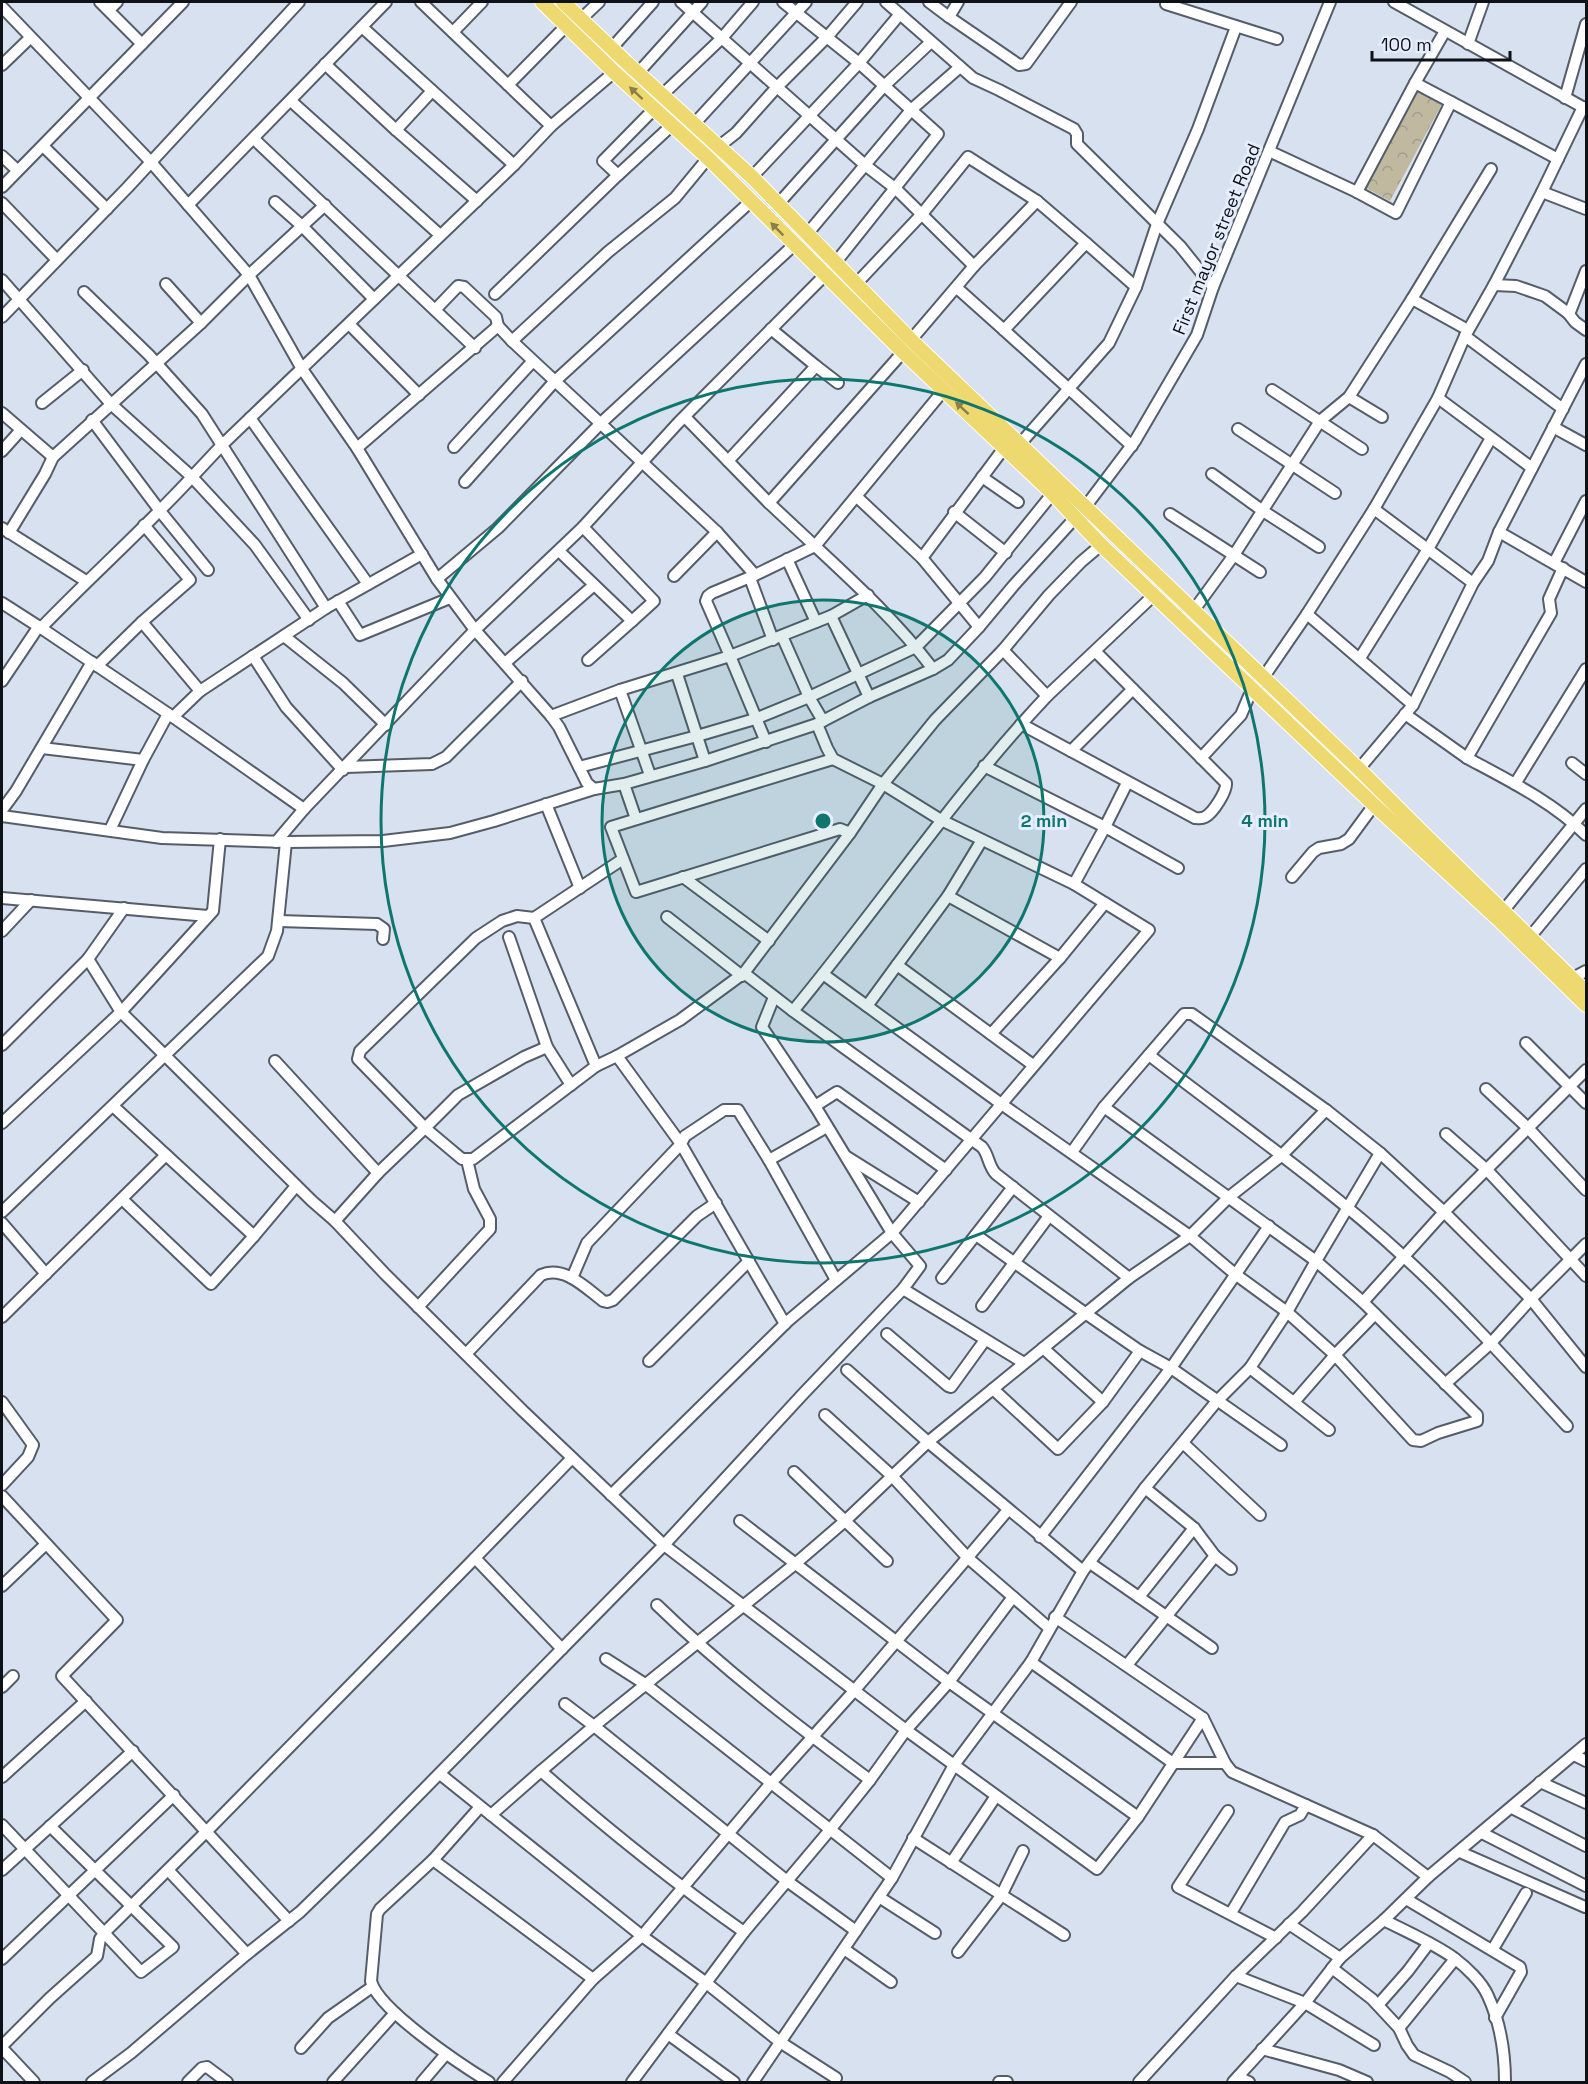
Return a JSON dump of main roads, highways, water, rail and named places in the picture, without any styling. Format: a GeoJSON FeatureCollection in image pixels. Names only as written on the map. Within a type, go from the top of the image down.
{"type":"FeatureCollection","features":[{"type":"Feature","properties":{"kind":"main road"},"geometry":{"type":"LineString","coordinates":[[542,2],[615,74],[708,158],[903,352],[1004,448],[1057,488],[1086,506],[1587,992]]}},
{"type":"Feature","properties":{"kind":"main road"},"geometry":{"type":"LineString","coordinates":[[563,2],[779,203],[911,340],[1020,444],[1057,488],[1075,518],[1101,545],[1587,1005]]}}]}
